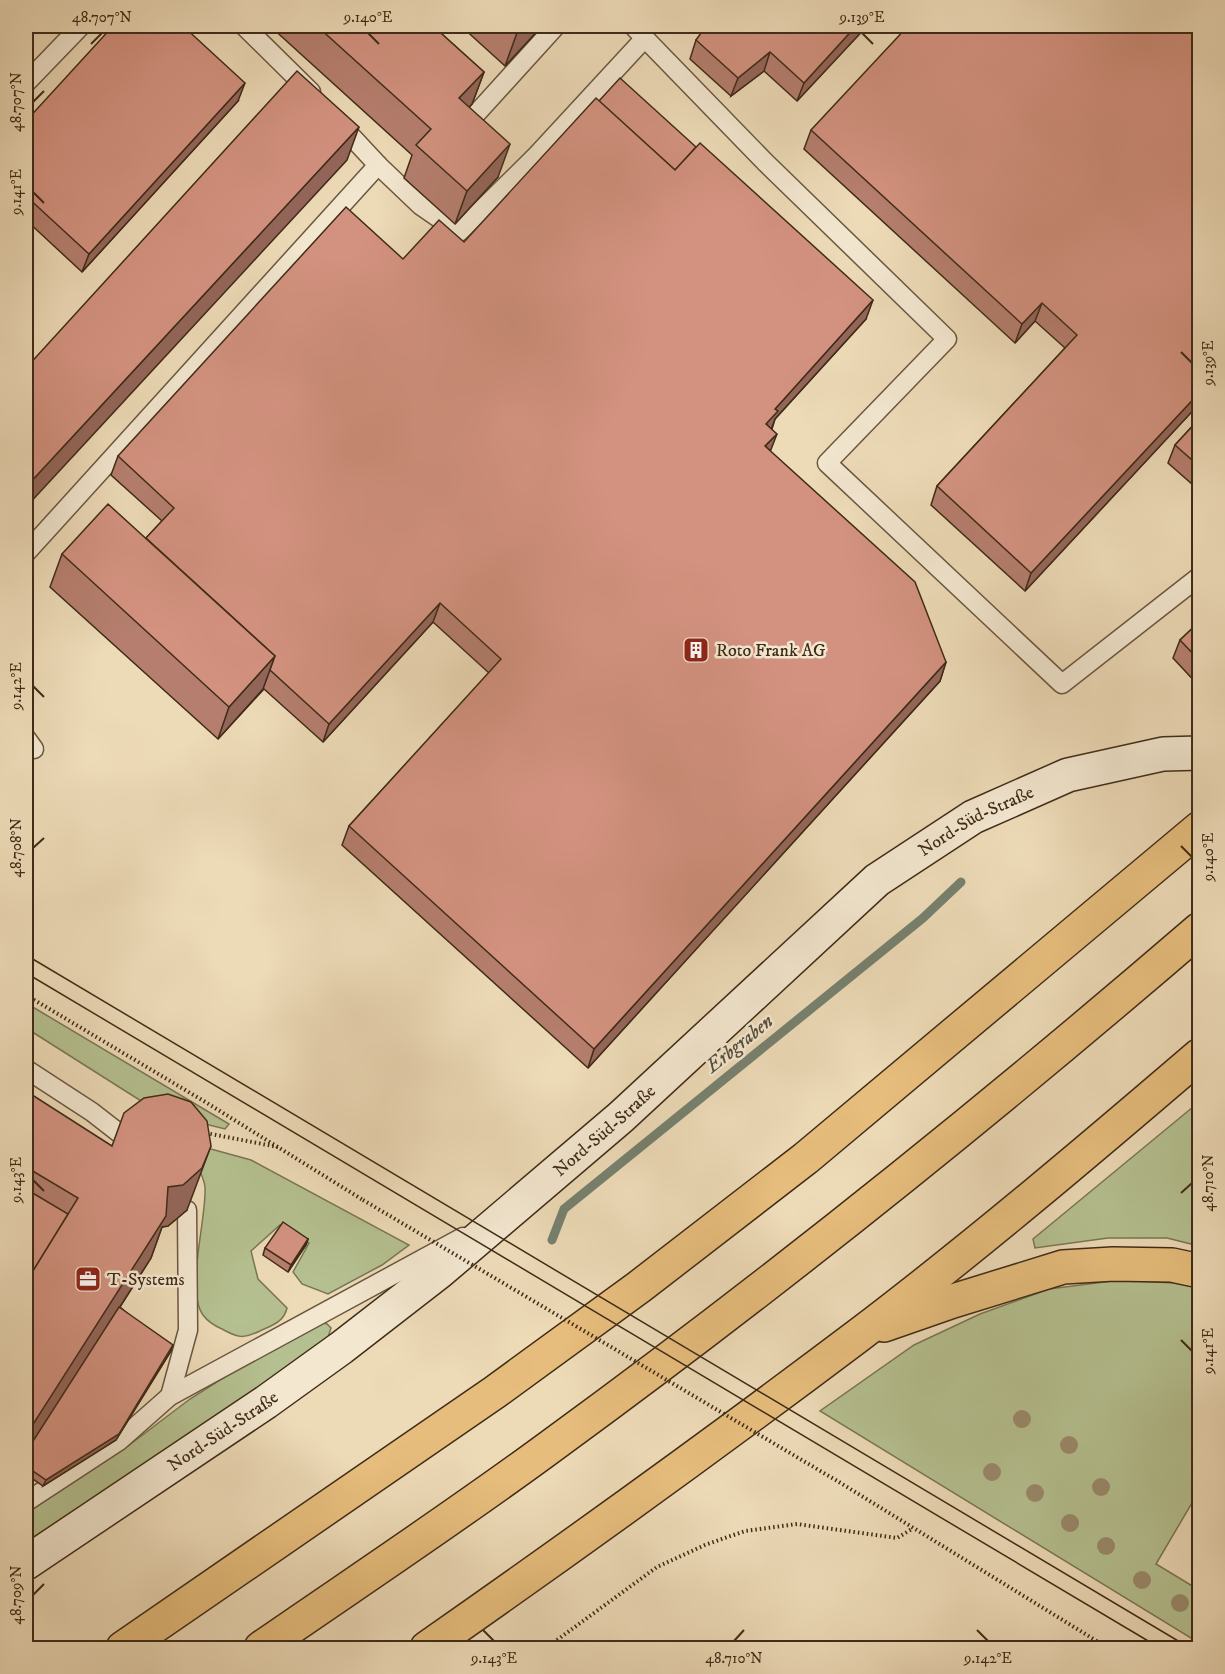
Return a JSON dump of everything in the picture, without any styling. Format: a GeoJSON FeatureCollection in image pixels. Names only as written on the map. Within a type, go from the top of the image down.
{"type":"FeatureCollection","features":[{"type":"Feature","properties":{"kind":"highway"},"geometry":{"type":"LineString","coordinates":[[123,1648],[495,1392],[639,1287],[806,1158],[1200,828]]}},
{"type":"Feature","properties":{"kind":"highway"},"geometry":{"type":"LineString","coordinates":[[261,1648],[552,1446],[663,1362],[865,1206],[1077,1035],[1200,929]]}},
{"type":"Feature","properties":{"kind":"highway"},"geometry":{"type":"LineString","coordinates":[[427,1648],[596,1530],[861,1333],[1087,1152],[1200,1055]]}},
{"type":"Feature","properties":{"kind":"highway"},"geometry":{"type":"LineString","coordinates":[[861,1333],[953,1301],[1063,1267],[1113,1264],[1172,1265],[1200,1271]]}},
{"type":"Feature","properties":{"kind":"main road","name":"Nord-Süd-Straße"},"geometry":{"type":"LineString","coordinates":[[26,1563],[266,1402],[439,1272],[621,1117],[877,880],[973,817],[1068,776],[1163,754],[1200,753]]}},
{"type":"Feature","properties":{"kind":"lane"},"geometry":{"type":"LineString","coordinates":[[26,83],[81,26]]}},
{"type":"Feature","properties":{"kind":"lane"},"geometry":{"type":"LineString","coordinates":[[244,26],[289,68],[378,165],[420,205],[459,232],[535,157],[638,32],[946,339],[827,463],[1062,684],[1200,576]]}},
{"type":"Feature","properties":{"kind":"lane"},"geometry":{"type":"LineString","coordinates":[[477,113],[556,26]]}},
{"type":"Feature","properties":{"kind":"lane"},"geometry":{"type":"LineString","coordinates":[[26,553],[378,165]]}},
{"type":"Feature","properties":{"kind":"lane"},"geometry":{"type":"LineString","coordinates":[[26,1069],[92,1112],[128,1140]]}},
{"type":"Feature","properties":{"kind":"lane"},"geometry":{"type":"LineString","coordinates":[[26,1502],[119,1441],[170,1396],[514,1209]]}},
{"type":"Feature","properties":{"kind":"lane"},"geometry":{"type":"LineString","coordinates":[[170,1396],[188,1330],[187,1210]]}},
{"type":"Feature","properties":{"kind":"path"},"geometry":{"type":"LineString","coordinates":[[26,994],[363,1200],[838,1482],[1108,1648]]}},
{"type":"Feature","properties":{"kind":"path"},"geometry":{"type":"LineString","coordinates":[[202,1132],[281,1148]]}},
{"type":"Feature","properties":{"kind":"path"},"geometry":{"type":"LineString","coordinates":[[546,1648],[657,1567],[705,1545],[745,1531],[797,1524],[897,1538],[912,1528]]}},
{"type":"Feature","properties":{"kind":"green space"},"geometry":{"type":"Polygon","coordinates":[[[26,1003],[229,1124],[225,1129],[189,1120],[149,1106],[26,1028],[26,1003]]]}},
{"type":"Feature","properties":{"kind":"green space"},"geometry":{"type":"Polygon","coordinates":[[[1199,1102],[1199,1246],[1167,1238],[1108,1238],[1035,1248],[1033,1239],[1199,1102]]]}},
{"type":"Feature","properties":{"kind":"green space"},"geometry":{"type":"Polygon","coordinates":[[[200,1146],[251,1160],[409,1245],[382,1265],[328,1294],[302,1284],[293,1272],[309,1243],[280,1225],[251,1251],[258,1279],[287,1308],[285,1313],[277,1322],[249,1335],[237,1336],[228,1332],[207,1320],[198,1304],[196,1272],[205,1187],[194,1157],[200,1146]]]}},
{"type":"Feature","properties":{"kind":"green space"},"geometry":{"type":"Polygon","coordinates":[[[1120,1280],[1173,1283],[1199,1288],[1199,1491],[1156,1564],[1199,1590],[1199,1643],[820,1411],[914,1345],[980,1314],[1049,1289],[1120,1280]]]}},
{"type":"Feature","properties":{"kind":"green space"},"geometry":{"type":"Polygon","coordinates":[[[320,1322],[331,1328],[328,1337],[196,1433],[26,1547],[26,1513],[128,1446],[190,1399],[256,1357],[320,1322]]]}},
{"type":"Feature","properties":{"kind":"building"},"geometry":{"type":"Polygon","coordinates":[[[113,26],[183,26],[245,83],[89,254],[26,196],[26,121],[113,26]]]}},
{"type":"Feature","properties":{"kind":"building"},"geometry":{"type":"Polygon","coordinates":[[[317,26],[433,26],[484,72],[459,98],[510,144],[467,191],[416,145],[431,129],[317,26]]]}},
{"type":"Feature","properties":{"kind":"building"},"geometry":{"type":"Polygon","coordinates":[[[509,26],[524,26],[517,33],[509,26]]]}},
{"type":"Feature","properties":{"kind":"building"},"geometry":{"type":"Polygon","coordinates":[[[706,26],[856,26],[804,83],[770,52],[738,78],[696,40],[706,26]]]}},
{"type":"Feature","properties":{"kind":"building"},"geometry":{"type":"Polygon","coordinates":[[[908,26],[1200,26],[1200,392],[1031,573],[937,486],[1077,335],[1042,303],[1022,324],[811,130],[908,26]]]}},
{"type":"Feature","properties":{"kind":"building"},"geometry":{"type":"Polygon","coordinates":[[[297,71],[359,127],[26,487],[26,368],[297,71]]]}},
{"type":"Feature","properties":{"kind":"building"},"geometry":{"type":"Polygon","coordinates":[[[620,78],[696,147],[675,170],[599,101],[620,78]]]}},
{"type":"Feature","properties":{"kind":"building","name":"Roto Frank AG"},"geometry":{"type":"Polygon","coordinates":[[[596,98],[675,170],[700,143],[873,300],[775,409],[778,411],[766,424],[777,434],[765,446],[915,582],[946,662],[594,1049],[349,826],[501,659],[440,603],[329,724],[270,670],[275,656],[146,538],[174,508],[118,456],[346,207],[403,259],[439,220],[464,242],[596,98]]]}},
{"type":"Feature","properties":{"kind":"building"},"geometry":{"type":"Polygon","coordinates":[[[1200,418],[1200,467],[1175,445],[1200,418]]]}},
{"type":"Feature","properties":{"kind":"building"},"geometry":{"type":"Polygon","coordinates":[[[108,504],[275,656],[229,707],[62,554],[108,504]]]}},
{"type":"Feature","properties":{"kind":"building"},"geometry":{"type":"Polygon","coordinates":[[[1200,621],[1200,661],[1180,640],[1200,621]]]}},
{"type":"Feature","properties":{"kind":"building","name":"T-Systems"},"geometry":{"type":"Polygon","coordinates":[[[26,1091],[112,1146],[124,1113],[144,1098],[168,1094],[191,1102],[207,1121],[211,1146],[202,1168],[183,1185],[168,1187],[166,1216],[32,1426],[26,1430],[26,1282],[78,1198],[26,1167],[26,1091]]]}},
{"type":"Feature","properties":{"kind":"building"},"geometry":{"type":"Polygon","coordinates":[[[26,1189],[68,1214],[26,1282],[26,1189]]]}},
{"type":"Feature","properties":{"kind":"building"},"geometry":{"type":"Polygon","coordinates":[[[283,1222],[308,1239],[291,1265],[265,1248],[283,1222]]]}},
{"type":"Feature","properties":{"kind":"building"},"geometry":{"type":"Polygon","coordinates":[[[119,1307],[173,1345],[119,1434],[46,1480],[26,1466],[26,1452],[119,1307]]]}},
{"type":"Feature","properties":{"kind":"waterway","name":"Erbgraben"},"geometry":{"type":"LineString","coordinates":[[552,1240],[564,1209],[923,918],[961,882]]}},
{"type":"Feature","properties":{"kind":"tram line"},"geometry":{"type":"LineString","coordinates":[[26,955],[1190,1648]]}},
{"type":"Feature","properties":{"kind":"tram line"},"geometry":{"type":"LineString","coordinates":[[26,973],[1160,1648]]}},
{"type":"Feature","properties":{"kind":"place","name":"Roto Frank AG"},"geometry":{"type":"Point","coordinates":[696,650]}},
{"type":"Feature","properties":{"kind":"place","name":"T-Systems"},"geometry":{"type":"Point","coordinates":[88,1279]}}]}
